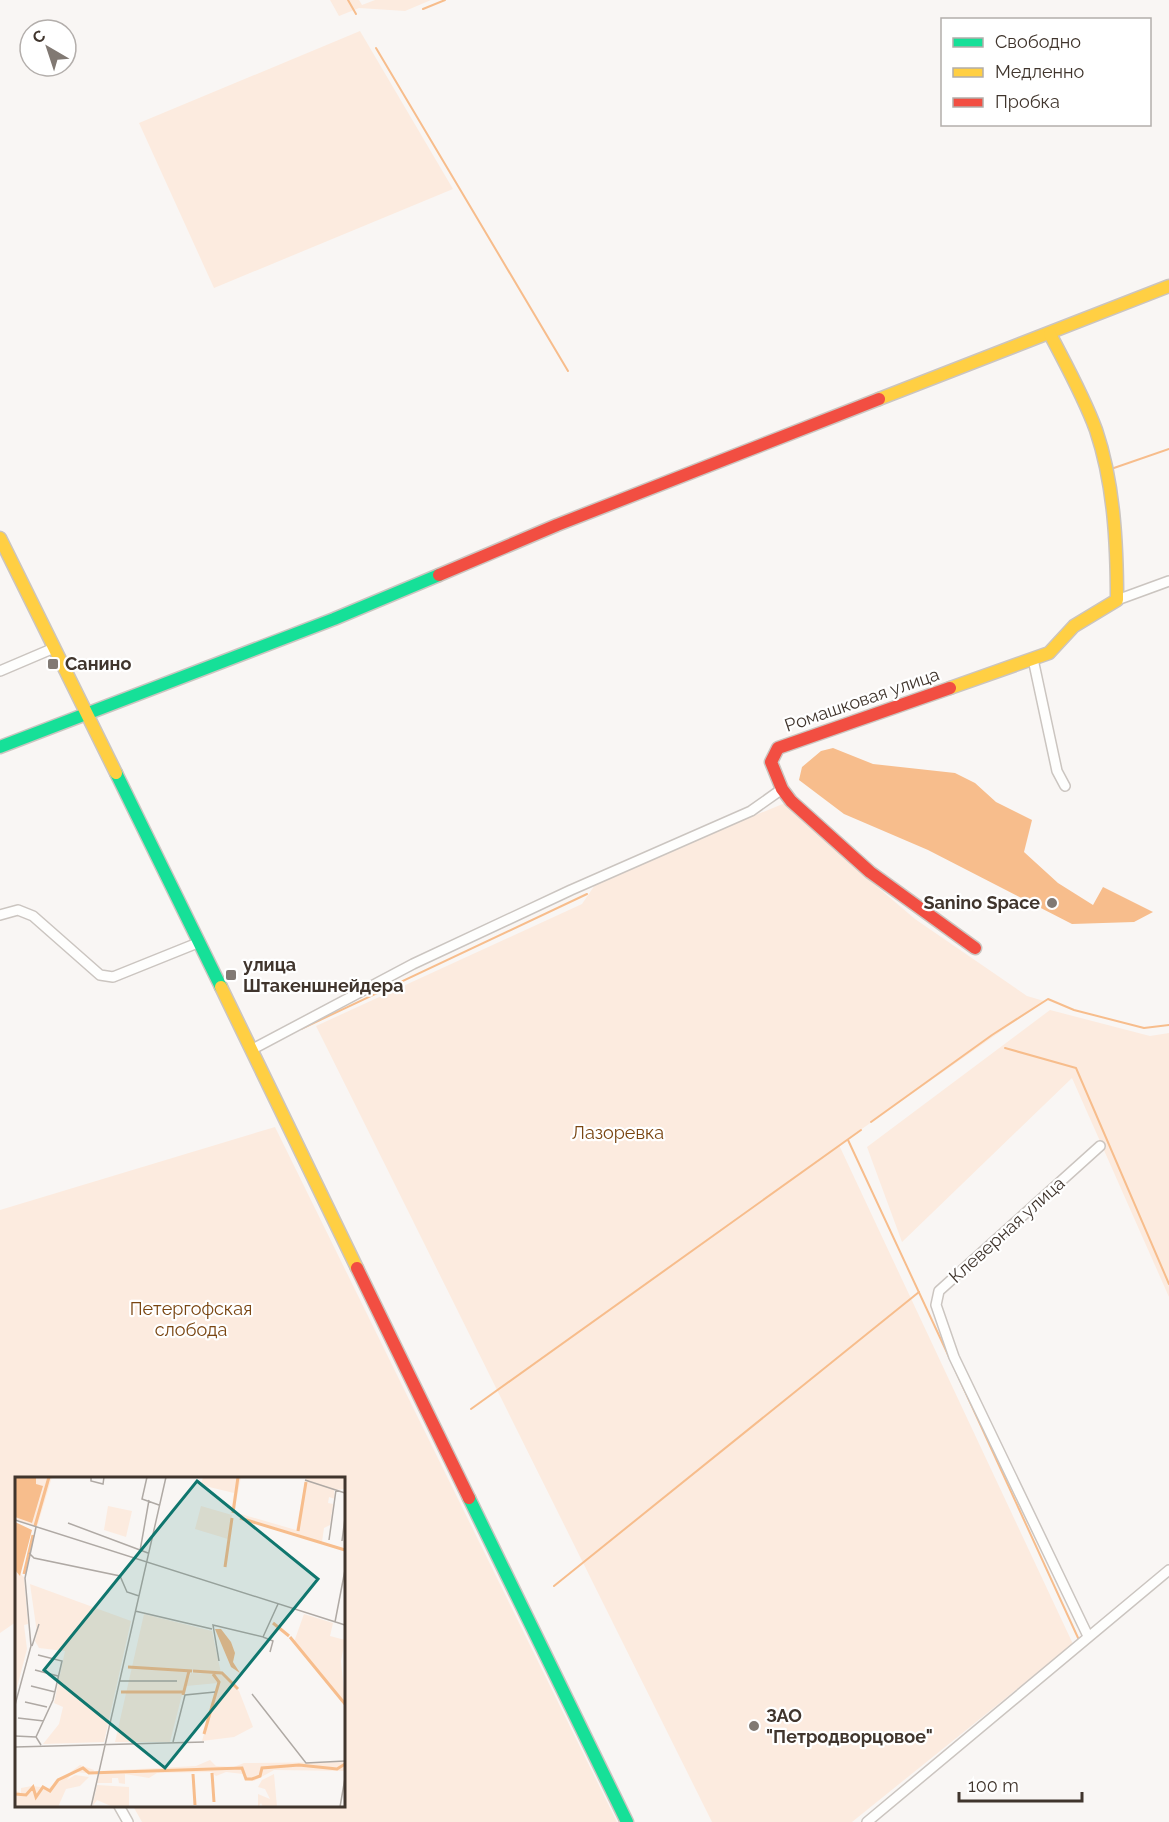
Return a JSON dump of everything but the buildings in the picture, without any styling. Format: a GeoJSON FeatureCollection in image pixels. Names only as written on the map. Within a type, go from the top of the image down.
{"type":"FeatureCollection","features":[{"type":"Feature","properties":{"kind":"street"},"geometry":{"type":"LineString","coordinates":[[0,747],[334,619],[557,525],[1169,286]]}},
{"type":"Feature","properties":{"kind":"street"},"geometry":{"type":"LineString","coordinates":[[1050,334],[1071,373],[1105,463],[1117,600],[1169,581]]}},
{"type":"Feature","properties":{"kind":"street"},"geometry":{"type":"LineString","coordinates":[[0,538],[200,942],[627,1822]]}},
{"type":"Feature","properties":{"kind":"street","name":"Ромашковая улица"},"geometry":{"type":"LineString","coordinates":[[975,948],[870,872],[791,801],[782,789],[771,762],[778,748],[1050,652],[1074,626],[1117,600]]}},
{"type":"Feature","properties":{"kind":"street"},"geometry":{"type":"LineString","coordinates":[[0,671],[54,648]]}},
{"type":"Feature","properties":{"kind":"street"},"geometry":{"type":"LineString","coordinates":[[1033,659],[1057,771],[1065,786]]}},
{"type":"Feature","properties":{"kind":"street"},"geometry":{"type":"LineString","coordinates":[[251,1050],[413,964],[571,890],[751,812],[782,789]]}},
{"type":"Feature","properties":{"kind":"street"},"geometry":{"type":"LineString","coordinates":[[0,915],[18,910],[33,916],[100,975],[113,977],[200,942]]}},
{"type":"Feature","properties":{"kind":"street","name":"Клеверная улица"},"geometry":{"type":"LineString","coordinates":[[1088,1636],[954,1356],[936,1305],[939,1291],[1100,1146]]}},
{"type":"Feature","properties":{"kind":"street"},"geometry":{"type":"LineString","coordinates":[[867,1822],[1169,1570]]}},
{"type":"Feature","properties":{"kind":"street"},"geometry":{"type":"LineString","coordinates":[[120,1807],[128,1822]]}},
{"type":"Feature","properties":{"kind":"green space"},"geometry":{"type":"Polygon","coordinates":[[[330,0],[359,0],[362,5],[375,0],[431,0],[405,11],[359,8],[339,16],[330,0]]]}},
{"type":"Feature","properties":{"kind":"green space"},"geometry":{"type":"Polygon","coordinates":[[[360,31],[453,189],[214,288],[139,123],[360,31]]]}},
{"type":"Feature","properties":{"kind":"green space","name":"Лазоревка"},"geometry":{"type":"Polygon","coordinates":[[[790,801],[854,867],[915,919],[1027,996],[1044,1001],[839,1145],[1073,1644],[852,1822],[712,1822],[316,1026],[582,904],[599,879],[790,801]]]}},
{"type":"Feature","properties":{"kind":"green space"},"geometry":{"type":"Polygon","coordinates":[[[1050,1010],[1150,1036],[1169,1033],[1169,1297],[1072,1078],[902,1242],[867,1147],[1050,1010]]]}},
{"type":"Feature","properties":{"kind":"green space","name":"Петергофская слобода"},"geometry":{"type":"Polygon","coordinates":[[[275,1127],[617,1822],[142,1822],[134,1807],[345,1807],[345,1477],[15,1477],[15,1623],[0,1633],[0,1210],[275,1127]]]}},
{"type":"Feature","properties":{"kind":"shaded area"},"geometry":{"type":"Polygon","coordinates":[[[833,748],[873,764],[955,773],[975,783],[996,802],[1032,820],[1024,852],[1058,883],[1093,905],[1103,887],[1153,912],[1134,922],[1072,924],[928,850],[844,814],[799,780],[802,767],[821,751],[833,748]]]}},
{"type":"Feature","properties":{"kind":"waterway"},"geometry":{"type":"LineString","coordinates":[[348,0],[356,14]]}},
{"type":"Feature","properties":{"kind":"waterway"},"geometry":{"type":"LineString","coordinates":[[423,9],[445,0]]}},
{"type":"Feature","properties":{"kind":"waterway"},"geometry":{"type":"LineString","coordinates":[[376,48],[568,371]]}},
{"type":"Feature","properties":{"kind":"waterway"},"geometry":{"type":"LineString","coordinates":[[1111,469],[1169,449]]}},
{"type":"Feature","properties":{"kind":"waterway"},"geometry":{"type":"LineString","coordinates":[[301,1029],[587,894]]}},
{"type":"Feature","properties":{"kind":"waterway"},"geometry":{"type":"LineString","coordinates":[[871,1122],[992,1035],[1048,999],[1074,1010],[1144,1028],[1169,1025]]}},
{"type":"Feature","properties":{"kind":"waterway"},"geometry":{"type":"LineString","coordinates":[[1005,1048],[1076,1068],[1169,1284]]}},
{"type":"Feature","properties":{"kind":"waterway"},"geometry":{"type":"LineString","coordinates":[[471,1409],[861,1130]]}},
{"type":"Feature","properties":{"kind":"waterway"},"geometry":{"type":"LineString","coordinates":[[848,1140],[950,1359]]}},
{"type":"Feature","properties":{"kind":"waterway"},"geometry":{"type":"LineString","coordinates":[[554,1586],[919,1292]]}},
{"type":"Feature","properties":{"kind":"waterway"},"geometry":{"type":"LineString","coordinates":[[953,1365],[1079,1640]]}},
{"type":"Feature","properties":{"kind":"traffic: fast"},"geometry":{"type":"LineString","coordinates":[[0,747],[334,619],[439,575]]}},
{"type":"Feature","properties":{"kind":"traffic: fast"},"geometry":{"type":"LineString","coordinates":[[116,773],[221,987]]}},
{"type":"Feature","properties":{"kind":"traffic: fast"},"geometry":{"type":"LineString","coordinates":[[469,1498],[627,1822]]}},
{"type":"Feature","properties":{"kind":"traffic: slow"},"geometry":{"type":"LineString","coordinates":[[879,399],[1169,286]]}},
{"type":"Feature","properties":{"kind":"traffic: slow"},"geometry":{"type":"LineString","coordinates":[[950,688],[1049,653],[1074,626],[1117,600],[1111,492],[1102,450],[1086,405],[1050,334]]}},
{"type":"Feature","properties":{"kind":"traffic: slow"},"geometry":{"type":"LineString","coordinates":[[0,538],[116,773]]}},
{"type":"Feature","properties":{"kind":"traffic: slow"},"geometry":{"type":"LineString","coordinates":[[221,987],[357,1268]]}},
{"type":"Feature","properties":{"kind":"traffic: jam"},"geometry":{"type":"LineString","coordinates":[[439,575],[557,525],[879,399]]}},
{"type":"Feature","properties":{"kind":"traffic: jam"},"geometry":{"type":"LineString","coordinates":[[950,688],[778,748],[771,762],[782,789],[791,801],[870,872],[975,948]]}},
{"type":"Feature","properties":{"kind":"traffic: jam"},"geometry":{"type":"LineString","coordinates":[[357,1268],[469,1498]]}},
{"type":"Feature","properties":{"kind":"place","name":"Санино"},"geometry":{"type":"Point","coordinates":[53,664]}},
{"type":"Feature","properties":{"kind":"place","name":"Sanino Space"},"geometry":{"type":"Point","coordinates":[1052,903]}},
{"type":"Feature","properties":{"kind":"place","name":"улица Штакеншнейдера"},"geometry":{"type":"Point","coordinates":[231,975]}},
{"type":"Feature","properties":{"kind":"place","name":"ЗАО \"Петродворцовое\""},"geometry":{"type":"Point","coordinates":[754,1726]}}]}
